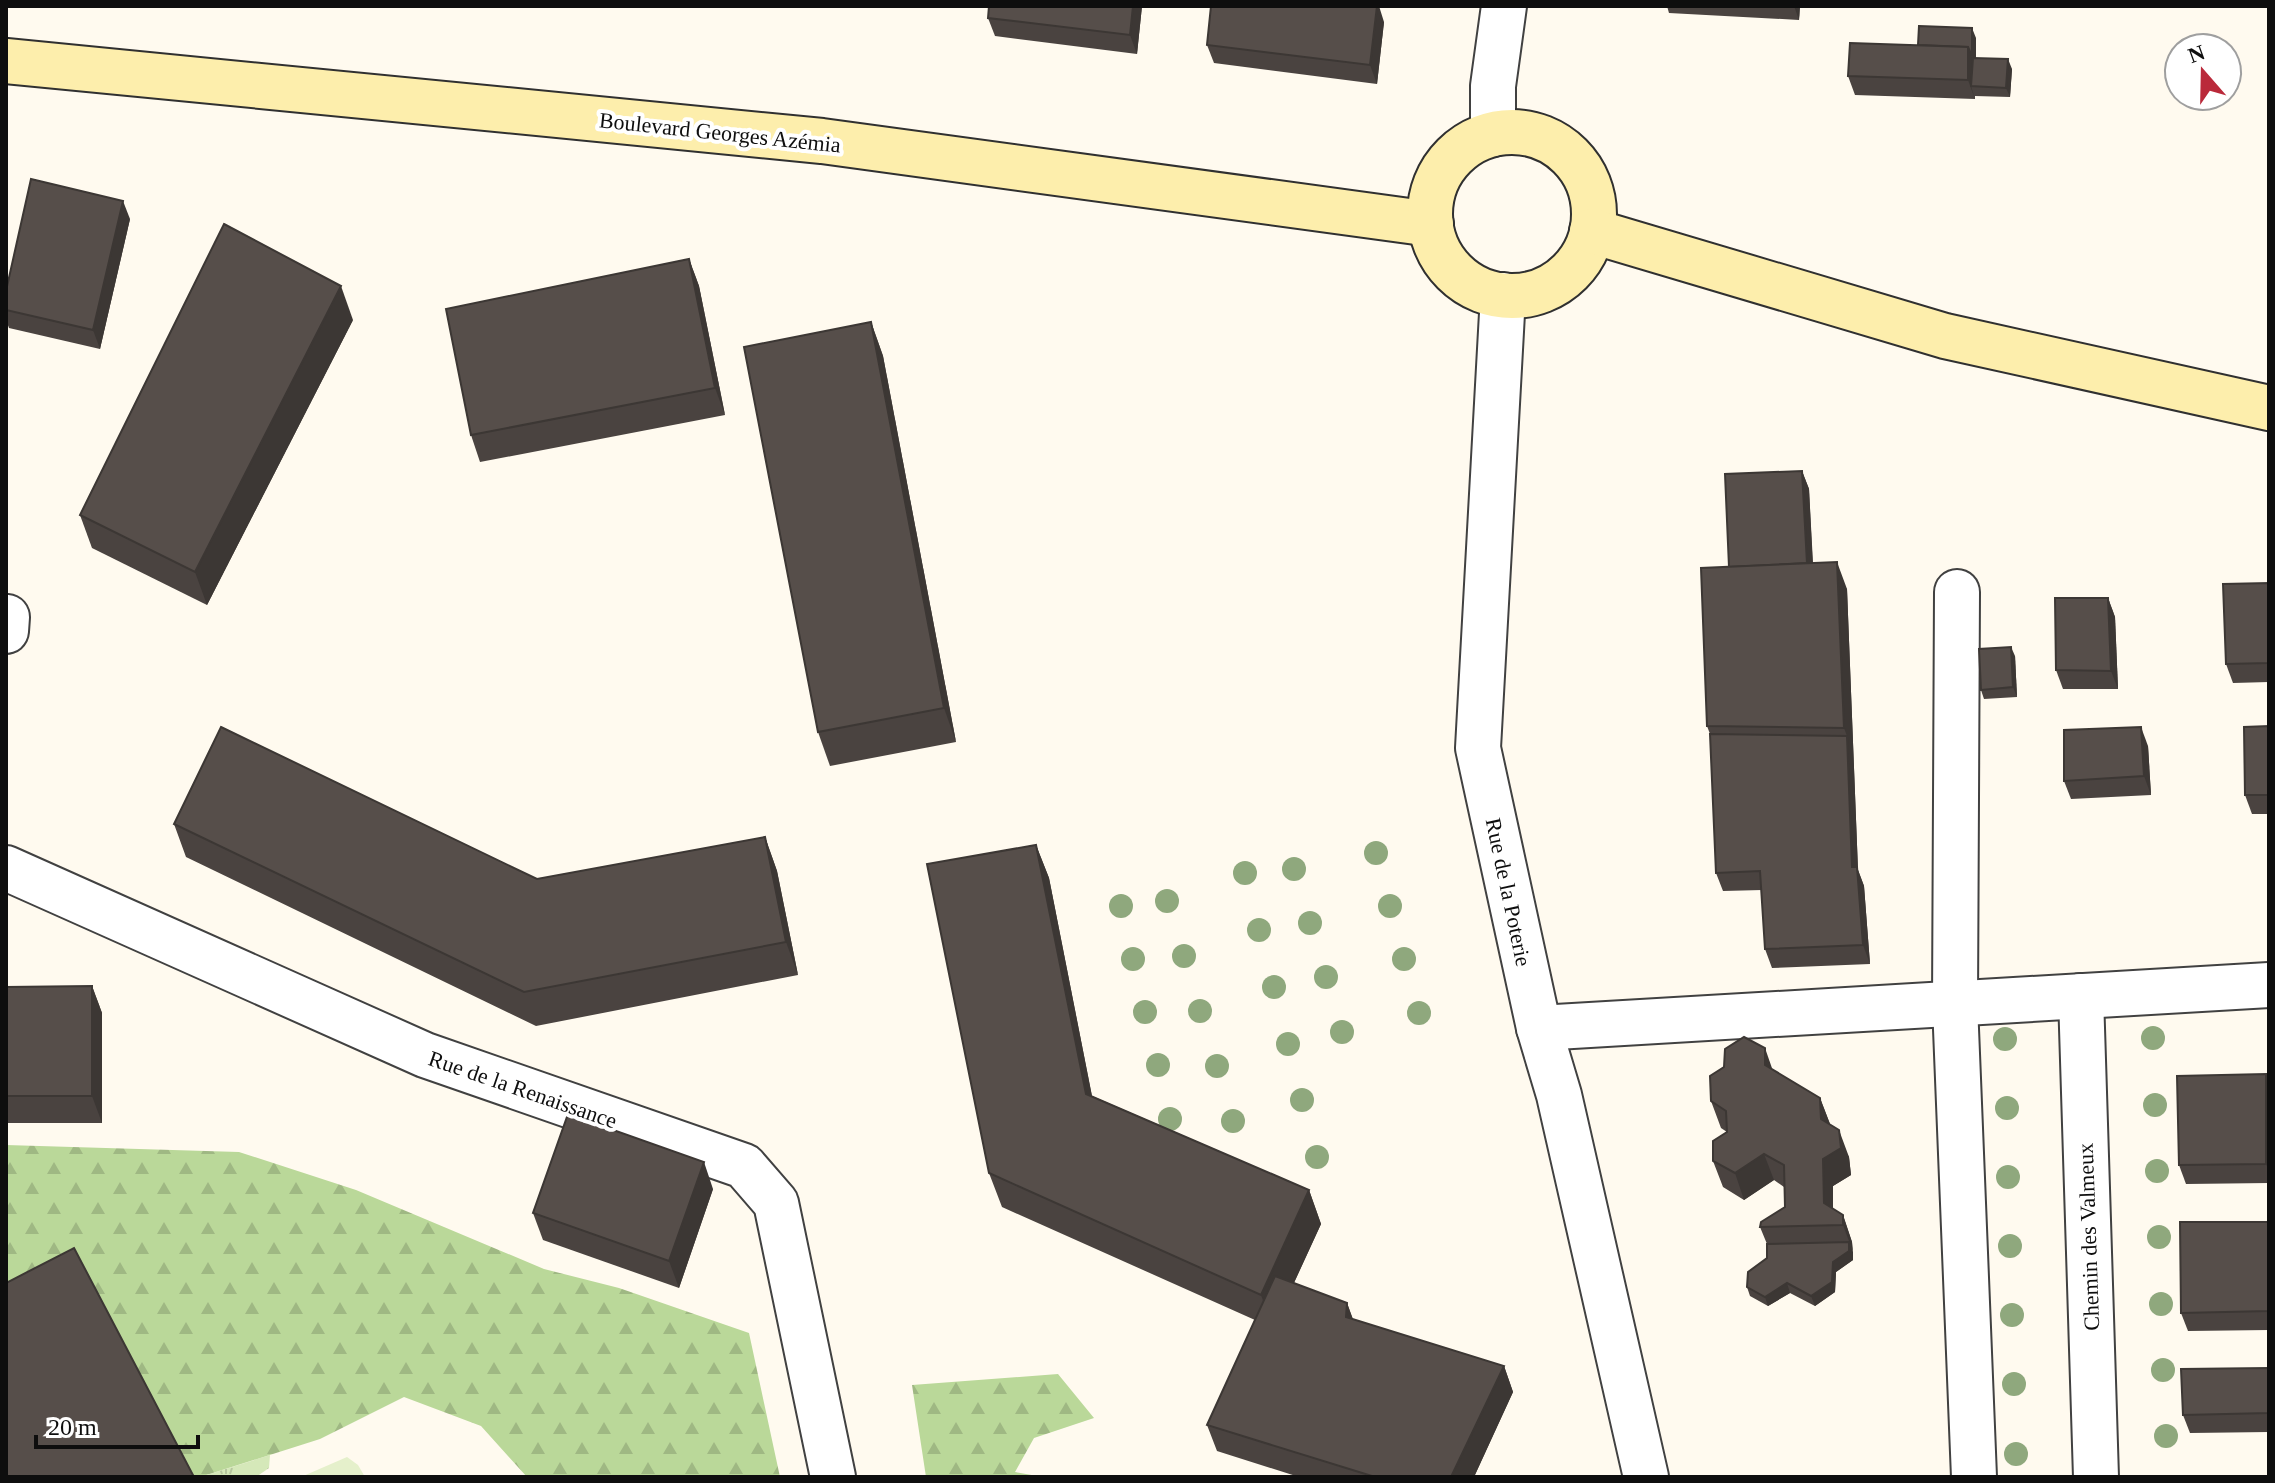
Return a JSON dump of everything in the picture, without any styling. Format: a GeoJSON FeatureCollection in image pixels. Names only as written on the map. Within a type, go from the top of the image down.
{"type":"FeatureCollection","features":[{"type":"Feature","properties":{"kind":"street"},"geometry":{"type":"LineString","coordinates":[[1493,134],[1493,86],[1504,6]]}},
{"type":"Feature","properties":{"kind":"street","name":"Boulevard Georges Azémia"},"geometry":{"type":"LineString","coordinates":[[6,61],[822,141],[1431,224]]}},
{"type":"Feature","properties":{"kind":"street"},"geometry":{"type":"LineString","coordinates":[[1493,134],[1532,134],[1553,143],[1570,155],[1584,173],[1592,194],[1592,231],[1587,247],[1572,270],[1545,289],[1525,295],[1503,295],[1482,290],[1462,279],[1447,264],[1435,244],[1431,224],[1435,185],[1444,168],[1458,152],[1493,134]]}},
{"type":"Feature","properties":{"kind":"street"},"geometry":{"type":"LineString","coordinates":[[1592,231],[1945,336],[2269,408]]}},
{"type":"Feature","properties":{"kind":"street","name":"Rue de la Poterie"},"geometry":{"type":"LineString","coordinates":[[1503,295],[1478,748],[1539,1028],[1559,1095],[1646,1477]]}},
{"type":"Feature","properties":{"kind":"street"},"geometry":{"type":"LineString","coordinates":[[1957,592],[1955,1004],[1974,1477]]}},
{"type":"Feature","properties":{"kind":"street","name":"Rue de la Renaissance"},"geometry":{"type":"LineString","coordinates":[[6,868],[425,1055],[744,1166],[776,1203],[833,1477]]}},
{"type":"Feature","properties":{"kind":"street"},"geometry":{"type":"LineString","coordinates":[[1539,1028],[2269,985]]}},
{"type":"Feature","properties":{"kind":"street","name":"Chemin des Valmeux"},"geometry":{"type":"LineString","coordinates":[[2081,996],[2096,1477]]}},
{"type":"Feature","properties":{"kind":"green space"},"geometry":{"type":"Polygon","coordinates":[[[6,1145],[239,1152],[356,1190],[544,1269],[619,1288],[749,1333],[780,1477],[527,1477],[481,1426],[404,1397],[320,1439],[200,1477],[189,1477],[6,1283],[6,1145]]]}},
{"type":"Feature","properties":{"kind":"green space"},"geometry":{"type":"Polygon","coordinates":[[[1058,1374],[1094,1418],[1034,1438],[1015,1472],[1043,1477],[926,1477],[912,1385],[1058,1374]]]}},
{"type":"Feature","properties":{"kind":"green space"},"geometry":{"type":"Polygon","coordinates":[[[270,1455],[269,1468],[256,1477],[200,1477],[270,1455]]]}},
{"type":"Feature","properties":{"kind":"green space"},"geometry":{"type":"Polygon","coordinates":[[[347,1457],[358,1465],[365,1477],[301,1477],[347,1457]]]}},
{"type":"Feature","properties":{"kind":"building"},"geometry":{"type":"Polygon","coordinates":[[[989,6],[1133,6],[1130,35],[988,18],[989,6]]]}},
{"type":"Feature","properties":{"kind":"building"},"geometry":{"type":"Polygon","coordinates":[[[1211,6],[1377,6],[1370,65],[1207,45],[1211,6]]]}},
{"type":"Feature","properties":{"kind":"building"},"geometry":{"type":"Polygon","coordinates":[[[1919,26],[1972,28],[1972,56],[1968,47],[1918,45],[1919,26]]]}},
{"type":"Feature","properties":{"kind":"building"},"geometry":{"type":"Polygon","coordinates":[[[1850,43],[1968,47],[1968,80],[1848,76],[1850,43]]]}},
{"type":"Feature","properties":{"kind":"building"},"geometry":{"type":"Polygon","coordinates":[[[1973,58],[2008,59],[2006,88],[1971,86],[1973,58]]]}},
{"type":"Feature","properties":{"kind":"building"},"geometry":{"type":"Polygon","coordinates":[[[31,179],[123,201],[93,330],[6,310],[6,291],[31,179]]]}},
{"type":"Feature","properties":{"kind":"building"},"geometry":{"type":"Polygon","coordinates":[[[224,224],[341,286],[195,572],[80,515],[224,224]]]}},
{"type":"Feature","properties":{"kind":"building"},"geometry":{"type":"Polygon","coordinates":[[[689,259],[715,388],[471,435],[446,309],[689,259]]]}},
{"type":"Feature","properties":{"kind":"building"},"geometry":{"type":"Polygon","coordinates":[[[871,322],[944,708],[818,732],[744,347],[871,322]]]}},
{"type":"Feature","properties":{"kind":"building"},"geometry":{"type":"Polygon","coordinates":[[[1802,471],[1807,563],[1729,567],[1725,474],[1802,471]]]}},
{"type":"Feature","properties":{"kind":"building"},"geometry":{"type":"Polygon","coordinates":[[[1837,562],[1844,728],[1707,726],[1701,568],[1837,562]]]}},
{"type":"Feature","properties":{"kind":"building"},"geometry":{"type":"Polygon","coordinates":[[[2269,583],[2269,663],[2226,664],[2223,584],[2269,583]]]}},
{"type":"Feature","properties":{"kind":"building"},"geometry":{"type":"Polygon","coordinates":[[[2055,598],[2108,598],[2111,671],[2056,670],[2055,598]]]}},
{"type":"Feature","properties":{"kind":"building"},"geometry":{"type":"Polygon","coordinates":[[[2011,647],[2013,687],[1981,690],[1979,649],[2011,647]]]}},
{"type":"Feature","properties":{"kind":"building"},"geometry":{"type":"Polygon","coordinates":[[[2269,726],[2269,795],[2245,795],[2244,727],[2269,726]]]}},
{"type":"Feature","properties":{"kind":"building"},"geometry":{"type":"Polygon","coordinates":[[[221,727],[537,879],[765,837],[786,942],[524,992],[174,824],[221,727]]]}},
{"type":"Feature","properties":{"kind":"building"},"geometry":{"type":"Polygon","coordinates":[[[2141,727],[2144,776],[2064,781],[2064,730],[2141,727]]]}},
{"type":"Feature","properties":{"kind":"building"},"geometry":{"type":"Polygon","coordinates":[[[1710,734],[1847,736],[1852,867],[1857,867],[1863,945],[1765,949],[1760,871],[1716,873],[1710,734]]]}},
{"type":"Feature","properties":{"kind":"building"},"geometry":{"type":"Polygon","coordinates":[[[1036,845],[1086,1094],[1309,1190],[1261,1295],[989,1173],[927,864],[1036,845]]]}},
{"type":"Feature","properties":{"kind":"building"},"geometry":{"type":"Polygon","coordinates":[[[92,986],[92,1096],[6,1096],[6,987],[92,986]]]}},
{"type":"Feature","properties":{"kind":"building"},"geometry":{"type":"Polygon","coordinates":[[[1744,1037],[1765,1048],[1765,1065],[1820,1098],[1821,1119],[1839,1130],[1841,1148],[1823,1159],[1824,1203],[1843,1215],[1843,1225],[1760,1227],[1761,1222],[1785,1207],[1784,1165],[1764,1154],[1735,1173],[1713,1161],[1713,1141],[1727,1132],[1726,1111],[1711,1101],[1710,1076],[1724,1067],[1725,1049],[1744,1037]]]}},
{"type":"Feature","properties":{"kind":"building"},"geometry":{"type":"Polygon","coordinates":[[[2266,1074],[2266,1164],[2179,1165],[2177,1076],[2266,1074]]]}},
{"type":"Feature","properties":{"kind":"building"},"geometry":{"type":"Polygon","coordinates":[[[568,1114],[704,1162],[669,1261],[533,1213],[568,1114]]]}},
{"type":"Feature","properties":{"kind":"building"},"geometry":{"type":"Polygon","coordinates":[[[2180,1222],[2268,1222],[2269,1311],[2181,1313],[2180,1222]]]}},
{"type":"Feature","properties":{"kind":"building"},"geometry":{"type":"Polygon","coordinates":[[[1849,1242],[1849,1251],[1833,1262],[1832,1282],[1811,1296],[1787,1283],[1765,1297],[1747,1287],[1748,1272],[1767,1258],[1767,1244],[1849,1242]]]}},
{"type":"Feature","properties":{"kind":"building"},"geometry":{"type":"Polygon","coordinates":[[[74,1248],[194,1477],[6,1477],[6,1283],[74,1248]]]}},
{"type":"Feature","properties":{"kind":"building"},"geometry":{"type":"Polygon","coordinates":[[[1275,1276],[1347,1303],[1346,1317],[1504,1366],[1451,1477],[1372,1477],[1207,1425],[1275,1276]]]}},
{"type":"Feature","properties":{"kind":"building"},"geometry":{"type":"Polygon","coordinates":[[[2269,1368],[2269,1413],[2183,1415],[2181,1369],[2269,1368]]]}}]}
